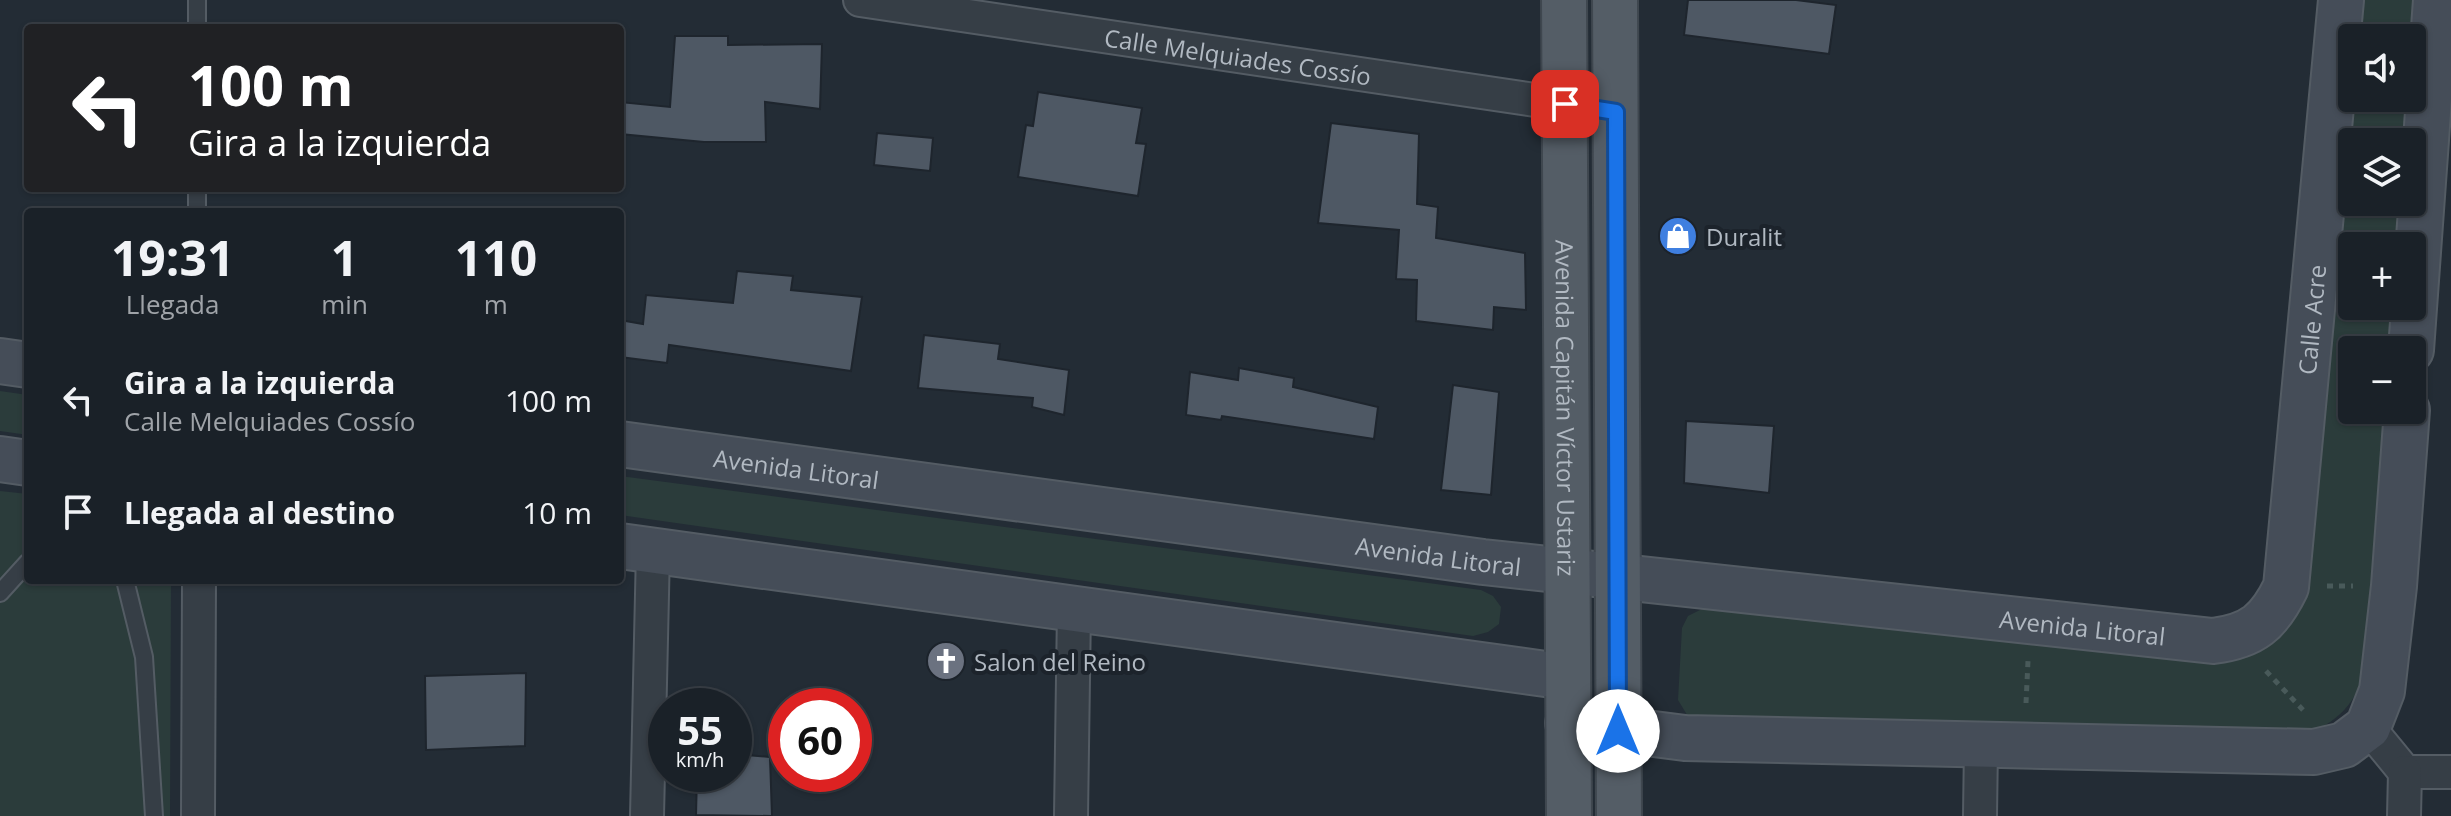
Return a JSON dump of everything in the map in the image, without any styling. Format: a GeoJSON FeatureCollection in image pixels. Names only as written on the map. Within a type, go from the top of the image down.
{"type":"FeatureCollection","features":[{"type":"Feature","properties":{"kind":"main road","name":"Avenida Capitán Víctor Ustariz"},"geometry":{"type":"LineString","coordinates":[[1564,0],[1569,816]]}},
{"type":"Feature","properties":{"kind":"main road"},"geometry":{"type":"LineString","coordinates":[[1615,0],[1619,816]]}},
{"type":"Feature","properties":{"kind":"street","name":"Calle Melquiades Cossío"},"geometry":{"type":"LineString","coordinates":[[860,0],[1616,112]]}},
{"type":"Feature","properties":{"kind":"street","name":"Calle Acre"},"geometry":{"type":"LineString","coordinates":[[2257,645],[2286,587],[2341,0]]}},
{"type":"Feature","properties":{"kind":"street"},"geometry":{"type":"LineString","coordinates":[[2412,336],[2436,0]]}},
{"type":"Feature","properties":{"kind":"street"},"geometry":{"type":"LineString","coordinates":[[0,361],[24,364]]}},
{"type":"Feature","properties":{"kind":"street"},"geometry":{"type":"LineString","coordinates":[[1568,723],[1685,738],[2314,752],[2344,745],[2368,727],[2382,691],[2394,586],[2406,424]]}},
{"type":"Feature","properties":{"kind":"street","name":"Avenida Litoral"},"geometry":{"type":"LineString","coordinates":[[624,445],[1467,560],[2213,641],[2234,639],[2257,645]]}},
{"type":"Feature","properties":{"kind":"street"},"geometry":{"type":"LineString","coordinates":[[0,459],[24,462]]}},
{"type":"Feature","properties":{"kind":"street"},"geometry":{"type":"LineString","coordinates":[[647,816],[636,548],[1567,677]]}},
{"type":"Feature","properties":{"kind":"street"},"geometry":{"type":"LineString","coordinates":[[198,816],[199,584]]}},
{"type":"Feature","properties":{"kind":"street"},"geometry":{"type":"LineString","coordinates":[[1071,816],[1074,609]]}},
{"type":"Feature","properties":{"kind":"street"},"geometry":{"type":"LineString","coordinates":[[2368,727],[2405,772],[2404,816]]}},
{"type":"Feature","properties":{"kind":"street"},"geometry":{"type":"LineString","coordinates":[[1980,816],[1981,745]]}},
{"type":"Feature","properties":{"kind":"street"},"geometry":{"type":"LineString","coordinates":[[2405,772],[2451,772]]}},
{"type":"Feature","properties":{"kind":"lane"},"geometry":{"type":"LineString","coordinates":[[197,0],[197,24]]}},
{"type":"Feature","properties":{"kind":"lane"},"geometry":{"type":"LineString","coordinates":[[0,593],[24,566]]}},
{"type":"Feature","properties":{"kind":"lane"},"geometry":{"type":"LineString","coordinates":[[126,584],[144,657],[154,816]]}},
{"type":"Feature","properties":{"kind":"path"},"geometry":{"type":"LineString","coordinates":[[2324,586],[2366,586]]}},
{"type":"Feature","properties":{"kind":"path"},"geometry":{"type":"LineString","coordinates":[[2257,645],[2307,713]]}},
{"type":"Feature","properties":{"kind":"path"},"geometry":{"type":"LineString","coordinates":[[2026,717],[2028,648]]}},
{"type":"Feature","properties":{"kind":"shaded area"},"geometry":{"type":"Polygon","coordinates":[[[2360,0],[2416,0],[2413,24],[2357,24],[2360,0]]]}},
{"type":"Feature","properties":{"kind":"shaded area"},"geometry":{"type":"Polygon","coordinates":[[[2351,112],[2407,112],[2406,128],[2349,128],[2351,112]]]}},
{"type":"Feature","properties":{"kind":"shaded area"},"geometry":{"type":"Polygon","coordinates":[[[2340,216],[2400,216],[2398,232],[2338,232],[2340,216]]]}},
{"type":"Feature","properties":{"kind":"shaded area"},"geometry":{"type":"Polygon","coordinates":[[[2338,234],[2338,320],[2392,320],[2391,336],[2338,336],[2338,424],[2384,424],[2367,664],[2357,691],[2335,718],[2300,737],[1689,718],[1678,700],[1682,628],[1688,616],[1702,609],[2220,661],[2247,657],[2269,646],[2286,628],[2300,605],[2338,234]]]}},
{"type":"Feature","properties":{"kind":"shaded area"},"geometry":{"type":"Polygon","coordinates":[[[0,391],[24,394],[24,434],[0,431],[0,391]]]}},
{"type":"Feature","properties":{"kind":"shaded area"},"geometry":{"type":"Polygon","coordinates":[[[624,477],[1481,590],[1493,596],[1501,607],[1499,624],[1488,632],[1473,636],[624,516],[624,477]]]}},
{"type":"Feature","properties":{"kind":"shaded area"},"geometry":{"type":"Polygon","coordinates":[[[0,491],[24,494],[24,584],[171,584],[170,816],[0,816],[0,491]]]}},
{"type":"Feature","properties":{"kind":"building"},"geometry":{"type":"Polygon","coordinates":[[[1688,0],[1796,0],[1836,5],[1829,54],[1684,35],[1688,0]]]}},
{"type":"Feature","properties":{"kind":"building"},"geometry":{"type":"Polygon","coordinates":[[[675,36],[728,36],[728,45],[822,44],[820,109],[765,102],[766,142],[704,142],[624,134],[624,102],[670,107],[675,36]]]}},
{"type":"Feature","properties":{"kind":"building"},"geometry":{"type":"Polygon","coordinates":[[[1038,92],[1142,108],[1136,143],[1146,144],[1138,196],[1018,177],[1026,125],[1033,126],[1038,92]]]}},
{"type":"Feature","properties":{"kind":"building"},"geometry":{"type":"Polygon","coordinates":[[[1331,123],[1419,134],[1417,204],[1438,207],[1436,238],[1525,253],[1526,310],[1494,307],[1493,330],[1416,321],[1417,280],[1396,279],[1399,230],[1318,223],[1331,123]]]}},
{"type":"Feature","properties":{"kind":"building"},"geometry":{"type":"Polygon","coordinates":[[[877,133],[933,138],[930,171],[874,165],[877,133]]]}},
{"type":"Feature","properties":{"kind":"building"},"geometry":{"type":"Polygon","coordinates":[[[737,271],[793,276],[791,290],[862,297],[851,371],[669,345],[667,363],[624,358],[624,321],[643,324],[646,295],[733,303],[737,271]]]}},
{"type":"Feature","properties":{"kind":"building"},"geometry":{"type":"Polygon","coordinates":[[[924,335],[1000,344],[998,359],[1069,370],[1064,415],[1032,407],[1033,398],[918,388],[924,335]]]}},
{"type":"Feature","properties":{"kind":"building"},"geometry":{"type":"Polygon","coordinates":[[[1239,368],[1294,378],[1293,387],[1378,407],[1374,439],[1222,416],[1221,420],[1186,415],[1190,372],[1238,380],[1239,368]]]}},
{"type":"Feature","properties":{"kind":"building"},"geometry":{"type":"Polygon","coordinates":[[[1453,385],[1499,392],[1491,495],[1441,490],[1453,385]]]}},
{"type":"Feature","properties":{"kind":"building"},"geometry":{"type":"Polygon","coordinates":[[[1686,421],[1774,426],[1769,493],[1684,483],[1686,421]]]}},
{"type":"Feature","properties":{"kind":"building"},"geometry":{"type":"Polygon","coordinates":[[[526,673],[525,746],[426,750],[425,676],[526,673]]]}},
{"type":"Feature","properties":{"kind":"building"},"geometry":{"type":"Polygon","coordinates":[[[752,756],[768,757],[772,816],[696,815],[697,792],[752,792],[752,756]]]}},
{"type":"Feature","properties":{"kind":"place","name":"Duralit"},"geometry":{"type":"Point","coordinates":[1678,236]}},
{"type":"Feature","properties":{"kind":"place","name":"Salon del Reino"},"geometry":{"type":"Point","coordinates":[946,661]}},
{"type":"Feature","properties":{"kind":"route"},"geometry":{"type":"LineString","coordinates":[[1565,104],[1616,112],[1618,731]]}}]}
